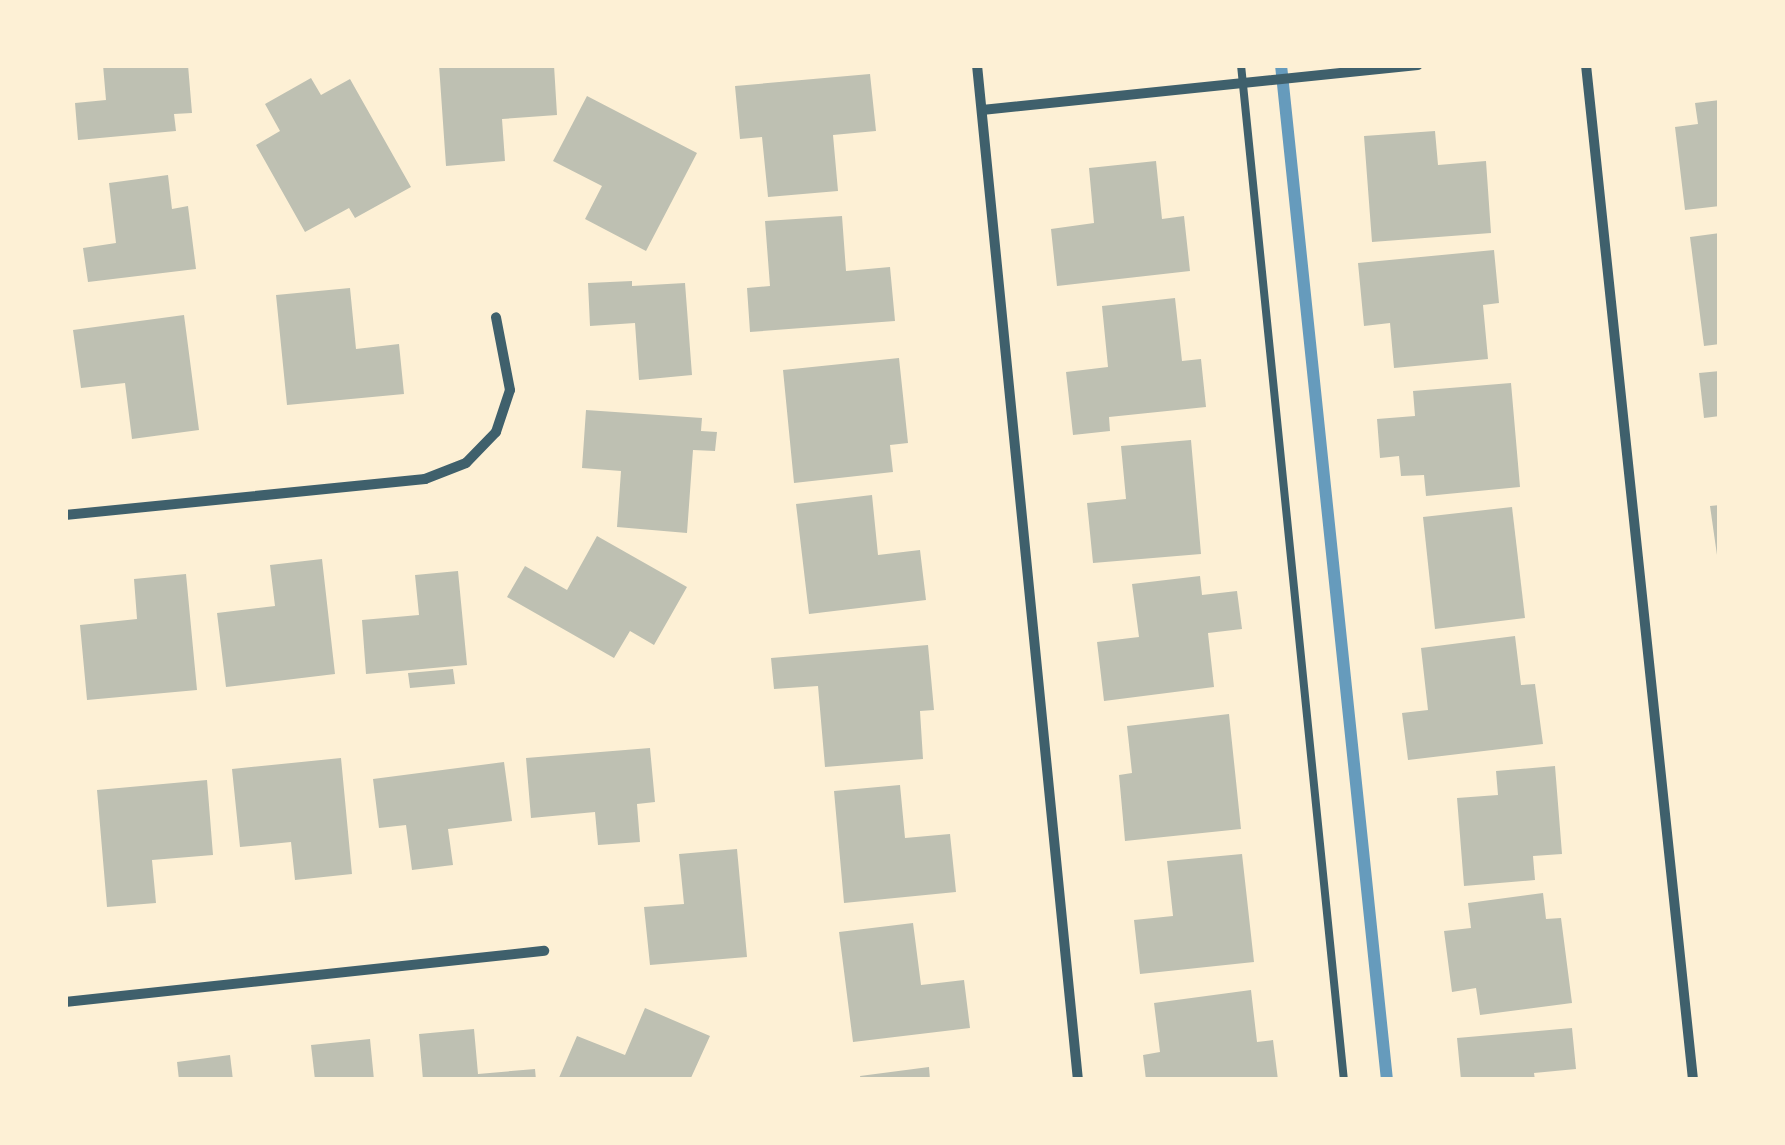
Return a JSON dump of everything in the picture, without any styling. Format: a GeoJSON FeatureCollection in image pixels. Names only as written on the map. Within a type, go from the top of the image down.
{"type":"FeatureCollection","features":[{"type":"Feature","properties":{"kind":"street"},"geometry":{"type":"LineString","coordinates":[[977,65],[1078,1080]]}},
{"type":"Feature","properties":{"kind":"street"},"geometry":{"type":"LineString","coordinates":[[982,110],[1418,65]]}},
{"type":"Feature","properties":{"kind":"street"},"geometry":{"type":"LineString","coordinates":[[1586,65],[1694,1080]]}},
{"type":"Feature","properties":{"kind":"street"},"geometry":{"type":"LineString","coordinates":[[65,515],[425,478],[466,463],[496,432],[510,390],[496,317]]}},
{"type":"Feature","properties":{"kind":"street"},"geometry":{"type":"LineString","coordinates":[[65,1002],[544,951]]}},
{"type":"Feature","properties":{"kind":"lane"},"geometry":{"type":"LineString","coordinates":[[1241,65],[1248,82],[1344,1080]]}},
{"type":"Feature","properties":{"kind":"building"},"geometry":{"type":"Polygon","coordinates":[[[103,65],[188,65],[192,113],[174,114],[176,131],[78,140],[75,103],[106,100],[103,65]]]}},
{"type":"Feature","properties":{"kind":"building"},"geometry":{"type":"Polygon","coordinates":[[[439,65],[554,65],[557,115],[502,119],[505,161],[446,166],[439,65]]]}},
{"type":"Feature","properties":{"kind":"building"},"geometry":{"type":"Polygon","coordinates":[[[870,74],[876,131],[833,135],[838,191],[768,197],[762,137],[740,139],[735,86],[870,74]]]}},
{"type":"Feature","properties":{"kind":"building"},"geometry":{"type":"Polygon","coordinates":[[[311,78],[321,95],[350,79],[411,187],[355,218],[349,208],[305,232],[256,145],[280,131],[265,104],[311,78]]]}},
{"type":"Feature","properties":{"kind":"building"},"geometry":{"type":"Polygon","coordinates":[[[587,96],[697,153],[646,251],[585,219],[602,186],[553,161],[587,96]]]}},
{"type":"Feature","properties":{"kind":"building"},"geometry":{"type":"Polygon","coordinates":[[[1720,100],[1720,206],[1685,210],[1675,127],[1698,124],[1695,103],[1720,100]]]}},
{"type":"Feature","properties":{"kind":"building"},"geometry":{"type":"Polygon","coordinates":[[[1435,131],[1438,165],[1486,161],[1491,233],[1372,242],[1364,136],[1435,131]]]}},
{"type":"Feature","properties":{"kind":"building"},"geometry":{"type":"Polygon","coordinates":[[[1156,161],[1162,219],[1184,216],[1190,271],[1057,286],[1051,229],[1094,223],[1089,168],[1156,161]]]}},
{"type":"Feature","properties":{"kind":"building"},"geometry":{"type":"Polygon","coordinates":[[[168,175],[172,209],[188,206],[196,269],[88,282],[83,248],[116,243],[109,183],[168,175]]]}},
{"type":"Feature","properties":{"kind":"building"},"geometry":{"type":"Polygon","coordinates":[[[842,216],[846,271],[890,267],[895,321],[750,332],[747,288],[770,286],[765,221],[842,216]]]}},
{"type":"Feature","properties":{"kind":"building"},"geometry":{"type":"Polygon","coordinates":[[[1720,233],[1720,344],[1704,346],[1690,237],[1720,233]]]}},
{"type":"Feature","properties":{"kind":"building"},"geometry":{"type":"Polygon","coordinates":[[[1494,250],[1499,303],[1483,305],[1488,359],[1394,368],[1390,323],[1364,326],[1358,263],[1494,250]]]}},
{"type":"Feature","properties":{"kind":"building"},"geometry":{"type":"Polygon","coordinates":[[[632,281],[632,286],[685,283],[692,375],[639,380],[635,323],[590,326],[588,283],[632,281]]]}},
{"type":"Feature","properties":{"kind":"building"},"geometry":{"type":"Polygon","coordinates":[[[350,288],[356,349],[399,344],[404,394],[287,405],[276,295],[350,288]]]}},
{"type":"Feature","properties":{"kind":"building"},"geometry":{"type":"Polygon","coordinates":[[[1175,298],[1182,361],[1201,359],[1206,407],[1109,417],[1110,431],[1073,435],[1066,372],[1108,367],[1102,306],[1175,298]]]}},
{"type":"Feature","properties":{"kind":"building"},"geometry":{"type":"Polygon","coordinates":[[[184,315],[199,430],[132,439],[125,383],[81,388],[73,330],[184,315]]]}},
{"type":"Feature","properties":{"kind":"building"},"geometry":{"type":"Polygon","coordinates":[[[899,358],[908,443],[890,445],[893,472],[794,483],[783,370],[899,358]]]}},
{"type":"Feature","properties":{"kind":"building"},"geometry":{"type":"Polygon","coordinates":[[[1720,371],[1720,416],[1704,418],[1699,373],[1720,371]]]}},
{"type":"Feature","properties":{"kind":"building"},"geometry":{"type":"Polygon","coordinates":[[[1511,383],[1520,487],[1426,496],[1424,475],[1401,476],[1399,456],[1380,458],[1377,419],[1415,416],[1413,391],[1511,383]]]}},
{"type":"Feature","properties":{"kind":"building"},"geometry":{"type":"Polygon","coordinates":[[[586,410],[702,418],[701,431],[717,432],[715,451],[693,450],[687,533],[617,527],[621,471],[582,468],[586,410]]]}},
{"type":"Feature","properties":{"kind":"building"},"geometry":{"type":"Polygon","coordinates":[[[1191,440],[1201,554],[1093,563],[1087,503],[1126,499],[1121,446],[1191,440]]]}},
{"type":"Feature","properties":{"kind":"building"},"geometry":{"type":"Polygon","coordinates":[[[872,495],[878,555],[920,550],[926,600],[809,614],[796,504],[872,495]]]}},
{"type":"Feature","properties":{"kind":"building"},"geometry":{"type":"Polygon","coordinates":[[[1720,505],[1720,562],[1718,562],[1710,506],[1720,505]]]}},
{"type":"Feature","properties":{"kind":"building"},"geometry":{"type":"Polygon","coordinates":[[[1512,507],[1525,618],[1435,629],[1423,517],[1512,507]]]}},
{"type":"Feature","properties":{"kind":"building"},"geometry":{"type":"Polygon","coordinates":[[[597,536],[687,587],[654,645],[630,631],[614,658],[507,597],[525,566],[567,590],[597,536]]]}},
{"type":"Feature","properties":{"kind":"building"},"geometry":{"type":"Polygon","coordinates":[[[322,559],[335,674],[226,687],[217,613],[275,606],[270,565],[322,559]]]}},
{"type":"Feature","properties":{"kind":"building"},"geometry":{"type":"Polygon","coordinates":[[[458,571],[467,665],[366,674],[362,620],[419,615],[415,575],[458,571]]]}},
{"type":"Feature","properties":{"kind":"building"},"geometry":{"type":"Polygon","coordinates":[[[186,574],[197,690],[87,700],[80,625],[137,619],[134,579],[186,574]]]}},
{"type":"Feature","properties":{"kind":"building"},"geometry":{"type":"Polygon","coordinates":[[[1200,576],[1202,595],[1237,591],[1242,629],[1208,633],[1214,687],[1104,701],[1097,642],[1139,637],[1132,584],[1200,576]]]}},
{"type":"Feature","properties":{"kind":"building"},"geometry":{"type":"Polygon","coordinates":[[[1515,636],[1521,685],[1535,684],[1543,744],[1408,760],[1402,713],[1428,710],[1421,648],[1515,636]]]}},
{"type":"Feature","properties":{"kind":"building"},"geometry":{"type":"Polygon","coordinates":[[[928,645],[934,710],[920,711],[923,759],[825,767],[818,686],[774,689],[771,658],[928,645]]]}},
{"type":"Feature","properties":{"kind":"building"},"geometry":{"type":"Polygon","coordinates":[[[453,669],[455,684],[410,688],[408,673],[453,669]]]}},
{"type":"Feature","properties":{"kind":"building"},"geometry":{"type":"Polygon","coordinates":[[[1229,714],[1241,829],[1125,841],[1119,775],[1132,773],[1127,726],[1229,714]]]}},
{"type":"Feature","properties":{"kind":"building"},"geometry":{"type":"Polygon","coordinates":[[[650,748],[655,802],[637,804],[640,842],[598,845],[595,812],[531,818],[526,758],[650,748]]]}},
{"type":"Feature","properties":{"kind":"building"},"geometry":{"type":"Polygon","coordinates":[[[341,758],[352,874],[295,880],[291,842],[240,847],[232,769],[341,758]]]}},
{"type":"Feature","properties":{"kind":"building"},"geometry":{"type":"Polygon","coordinates":[[[504,762],[512,821],[448,829],[453,865],[412,870],[406,825],[379,828],[373,779],[504,762]]]}},
{"type":"Feature","properties":{"kind":"building"},"geometry":{"type":"Polygon","coordinates":[[[1555,766],[1562,854],[1533,856],[1535,880],[1464,886],[1457,798],[1498,795],[1496,771],[1555,766]]]}},
{"type":"Feature","properties":{"kind":"building"},"geometry":{"type":"Polygon","coordinates":[[[207,780],[213,855],[152,860],[156,903],[107,907],[97,790],[207,780]]]}},
{"type":"Feature","properties":{"kind":"building"},"geometry":{"type":"Polygon","coordinates":[[[900,785],[905,838],[950,834],[956,892],[844,903],[834,791],[900,785]]]}},
{"type":"Feature","properties":{"kind":"building"},"geometry":{"type":"Polygon","coordinates":[[[737,849],[747,957],[650,965],[644,907],[684,904],[679,854],[737,849]]]}},
{"type":"Feature","properties":{"kind":"building"},"geometry":{"type":"Polygon","coordinates":[[[1242,854],[1254,962],[1140,974],[1134,920],[1173,916],[1167,861],[1242,854]]]}},
{"type":"Feature","properties":{"kind":"building"},"geometry":{"type":"Polygon","coordinates":[[[1543,893],[1546,919],[1561,918],[1572,1003],[1480,1015],[1476,988],[1452,992],[1444,931],[1471,928],[1468,903],[1543,893]]]}},
{"type":"Feature","properties":{"kind":"building"},"geometry":{"type":"Polygon","coordinates":[[[913,923],[921,985],[964,980],[970,1028],[853,1042],[839,932],[913,923]]]}},
{"type":"Feature","properties":{"kind":"building"},"geometry":{"type":"Polygon","coordinates":[[[1251,990],[1257,1042],[1273,1040],[1278,1080],[1146,1080],[1143,1055],[1160,1052],[1154,1003],[1251,990]]]}},
{"type":"Feature","properties":{"kind":"building"},"geometry":{"type":"Polygon","coordinates":[[[645,1008],[710,1036],[690,1080],[558,1080],[577,1036],[625,1055],[645,1008]]]}},
{"type":"Feature","properties":{"kind":"building"},"geometry":{"type":"Polygon","coordinates":[[[1572,1028],[1576,1069],[1534,1073],[1535,1080],[1461,1080],[1457,1038],[1572,1028]]]}},
{"type":"Feature","properties":{"kind":"building"},"geometry":{"type":"Polygon","coordinates":[[[474,1029],[478,1074],[535,1069],[536,1080],[423,1080],[419,1034],[474,1029]]]}},
{"type":"Feature","properties":{"kind":"building"},"geometry":{"type":"Polygon","coordinates":[[[370,1039],[374,1080],[315,1080],[311,1045],[370,1039]]]}},
{"type":"Feature","properties":{"kind":"building"},"geometry":{"type":"Polygon","coordinates":[[[230,1055],[233,1080],[179,1080],[177,1062],[230,1055]]]}},
{"type":"Feature","properties":{"kind":"building"},"geometry":{"type":"Polygon","coordinates":[[[929,1067],[930,1080],[861,1080],[860,1076],[929,1067]]]}},
{"type":"Feature","properties":{"kind":"waterway"},"geometry":{"type":"LineString","coordinates":[[1281,65],[1387,1080]]}}]}
